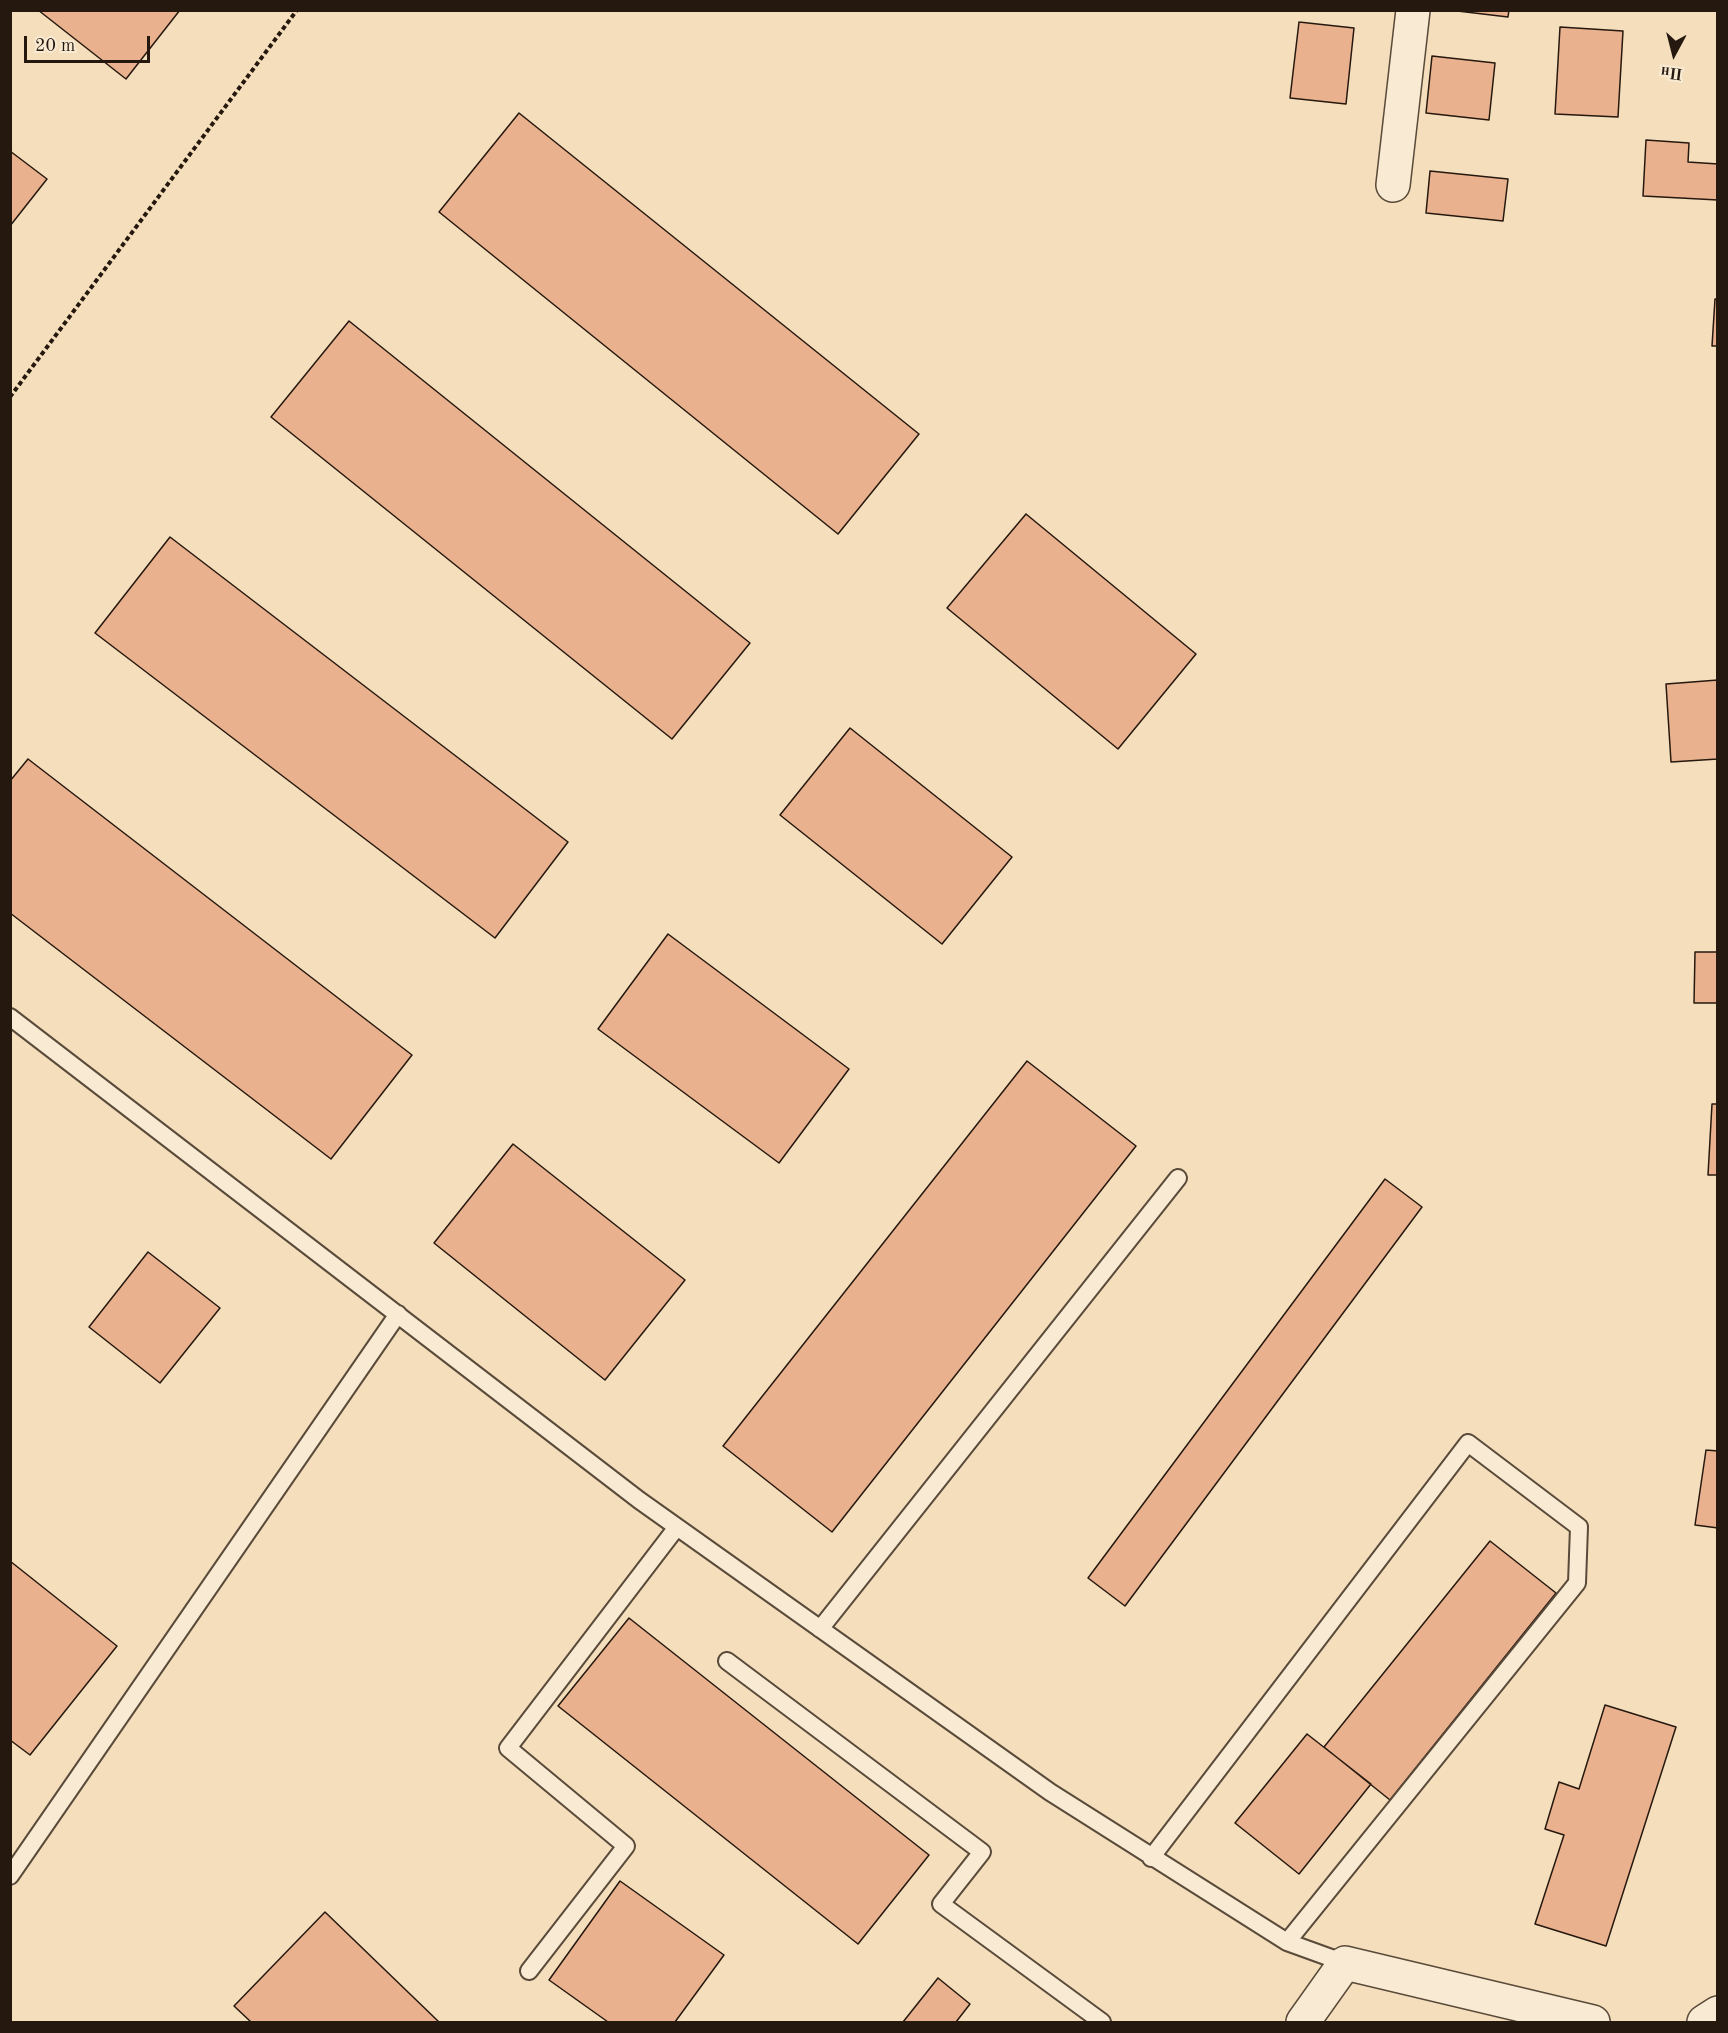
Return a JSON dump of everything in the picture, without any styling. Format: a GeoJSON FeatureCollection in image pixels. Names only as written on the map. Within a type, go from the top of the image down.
{"type":"FeatureCollection","features":[{"type":"Feature","properties":{"kind":"street"},"geometry":{"type":"LineString","coordinates":[[1393,185],[1413,10]]}},
{"type":"Feature","properties":{"kind":"street"},"geometry":{"type":"LineString","coordinates":[[1303,2022],[1345,1963],[1593,2022]]}},
{"type":"Feature","properties":{"kind":"street"},"geometry":{"type":"LineString","coordinates":[[1704,2022],[1718,2013]]}},
{"type":"Feature","properties":{"kind":"lane"},"geometry":{"type":"LineString","coordinates":[[10,1017],[677,1527],[1050,1792],[1287,1942],[1345,1963]]}},
{"type":"Feature","properties":{"kind":"lane"},"geometry":{"type":"LineString","coordinates":[[820,1629],[1178,1178]]}},
{"type":"Feature","properties":{"kind":"lane"},"geometry":{"type":"LineString","coordinates":[[10,1876],[398,1314]]}},
{"type":"Feature","properties":{"kind":"lane"},"geometry":{"type":"LineString","coordinates":[[1151,1858],[1468,1443],[1579,1527],[1577,1583],[1287,1942]]}},
{"type":"Feature","properties":{"kind":"lane"},"geometry":{"type":"LineString","coordinates":[[529,1971],[626,1846],[508,1748],[677,1527]]}},
{"type":"Feature","properties":{"kind":"lane"},"geometry":{"type":"LineString","coordinates":[[727,1661],[982,1852],[941,1904],[1101,2022]]}},
{"type":"Feature","properties":{"kind":"path"},"geometry":{"type":"LineString","coordinates":[[10,397],[297,10]]}},
{"type":"Feature","properties":{"kind":"building"},"geometry":{"type":"Polygon","coordinates":[[[38,10],[180,10],[126,79],[38,10]]]}},
{"type":"Feature","properties":{"kind":"building"},"geometry":{"type":"Polygon","coordinates":[[[1449,10],[1509,10],[1508,17],[1449,10]]]}},
{"type":"Feature","properties":{"kind":"building"},"geometry":{"type":"Polygon","coordinates":[[[1299,22],[1354,28],[1346,104],[1290,98],[1299,22]]]}},
{"type":"Feature","properties":{"kind":"building"},"geometry":{"type":"Polygon","coordinates":[[[1560,27],[1623,31],[1618,117],[1555,114],[1560,27]]]}},
{"type":"Feature","properties":{"kind":"building"},"geometry":{"type":"Polygon","coordinates":[[[1432,56],[1495,63],[1489,120],[1426,113],[1432,56]]]}},
{"type":"Feature","properties":{"kind":"building"},"geometry":{"type":"Polygon","coordinates":[[[519,113],[919,434],[838,534],[439,212],[519,113]]]}},
{"type":"Feature","properties":{"kind":"building"},"geometry":{"type":"Polygon","coordinates":[[[1646,140],[1689,143],[1688,162],[1718,164],[1718,200],[1643,196],[1646,140]]]}},
{"type":"Feature","properties":{"kind":"building"},"geometry":{"type":"Polygon","coordinates":[[[10,151],[47,179],[10,226],[10,151]]]}},
{"type":"Feature","properties":{"kind":"building"},"geometry":{"type":"Polygon","coordinates":[[[1430,171],[1508,179],[1503,221],[1426,213],[1430,171]]]}},
{"type":"Feature","properties":{"kind":"building"},"geometry":{"type":"Polygon","coordinates":[[[1715,299],[1718,299],[1718,346],[1712,346],[1715,299]]]}},
{"type":"Feature","properties":{"kind":"building"},"geometry":{"type":"Polygon","coordinates":[[[349,321],[750,643],[672,739],[271,417],[349,321]]]}},
{"type":"Feature","properties":{"kind":"building"},"geometry":{"type":"Polygon","coordinates":[[[1026,514],[1196,654],[1118,749],[947,608],[1026,514]]]}},
{"type":"Feature","properties":{"kind":"building"},"geometry":{"type":"Polygon","coordinates":[[[170,537],[568,842],[495,938],[95,633],[170,537]]]}},
{"type":"Feature","properties":{"kind":"building"},"geometry":{"type":"Polygon","coordinates":[[[1718,680],[1718,759],[1671,762],[1666,684],[1718,680]]]}},
{"type":"Feature","properties":{"kind":"building"},"geometry":{"type":"Polygon","coordinates":[[[850,728],[1012,857],[942,944],[780,815],[850,728]]]}},
{"type":"Feature","properties":{"kind":"building"},"geometry":{"type":"Polygon","coordinates":[[[28,759],[412,1055],[331,1159],[10,913],[10,781],[28,759]]]}},
{"type":"Feature","properties":{"kind":"building"},"geometry":{"type":"Polygon","coordinates":[[[668,934],[849,1069],[779,1163],[598,1029],[668,934]]]}},
{"type":"Feature","properties":{"kind":"building"},"geometry":{"type":"Polygon","coordinates":[[[1695,952],[1718,952],[1718,1003],[1694,1003],[1695,952]]]}},
{"type":"Feature","properties":{"kind":"building"},"geometry":{"type":"Polygon","coordinates":[[[1027,1061],[1136,1146],[832,1532],[723,1446],[1027,1061]]]}},
{"type":"Feature","properties":{"kind":"building"},"geometry":{"type":"Polygon","coordinates":[[[1712,1104],[1718,1104],[1718,1175],[1708,1175],[1712,1104]]]}},
{"type":"Feature","properties":{"kind":"building"},"geometry":{"type":"Polygon","coordinates":[[[513,1144],[685,1280],[605,1380],[434,1243],[513,1144]]]}},
{"type":"Feature","properties":{"kind":"building"},"geometry":{"type":"Polygon","coordinates":[[[1385,1179],[1422,1207],[1125,1606],[1088,1578],[1385,1179]]]}},
{"type":"Feature","properties":{"kind":"building"},"geometry":{"type":"Polygon","coordinates":[[[148,1252],[220,1308],[160,1383],[89,1327],[148,1252]]]}},
{"type":"Feature","properties":{"kind":"building"},"geometry":{"type":"Polygon","coordinates":[[[1706,1450],[1718,1451],[1718,1528],[1695,1525],[1706,1450]]]}},
{"type":"Feature","properties":{"kind":"building"},"geometry":{"type":"Polygon","coordinates":[[[1490,1541],[1556,1593],[1390,1800],[1324,1747],[1490,1541]]]}},
{"type":"Feature","properties":{"kind":"building"},"geometry":{"type":"Polygon","coordinates":[[[10,1561],[117,1646],[30,1755],[10,1740],[10,1561]]]}},
{"type":"Feature","properties":{"kind":"building"},"geometry":{"type":"Polygon","coordinates":[[[629,1618],[929,1855],[858,1944],[558,1706],[629,1618]]]}},
{"type":"Feature","properties":{"kind":"building"},"geometry":{"type":"Polygon","coordinates":[[[1605,1705],[1676,1727],[1606,1946],[1535,1924],[1564,1835],[1545,1829],[1559,1782],[1579,1789],[1605,1705]]]}},
{"type":"Feature","properties":{"kind":"building"},"geometry":{"type":"Polygon","coordinates":[[[1307,1734],[1371,1784],[1299,1874],[1235,1823],[1307,1734]]]}},
{"type":"Feature","properties":{"kind":"building"},"geometry":{"type":"Polygon","coordinates":[[[620,1881],[724,1955],[675,2022],[608,2022],[549,1980],[620,1881]]]}},
{"type":"Feature","properties":{"kind":"building"},"geometry":{"type":"Polygon","coordinates":[[[325,1912],[439,2022],[251,2022],[234,2006],[325,1912]]]}},
{"type":"Feature","properties":{"kind":"building"},"geometry":{"type":"Polygon","coordinates":[[[938,1978],[970,2004],[956,2022],[903,2022],[938,1978]]]}}]}
